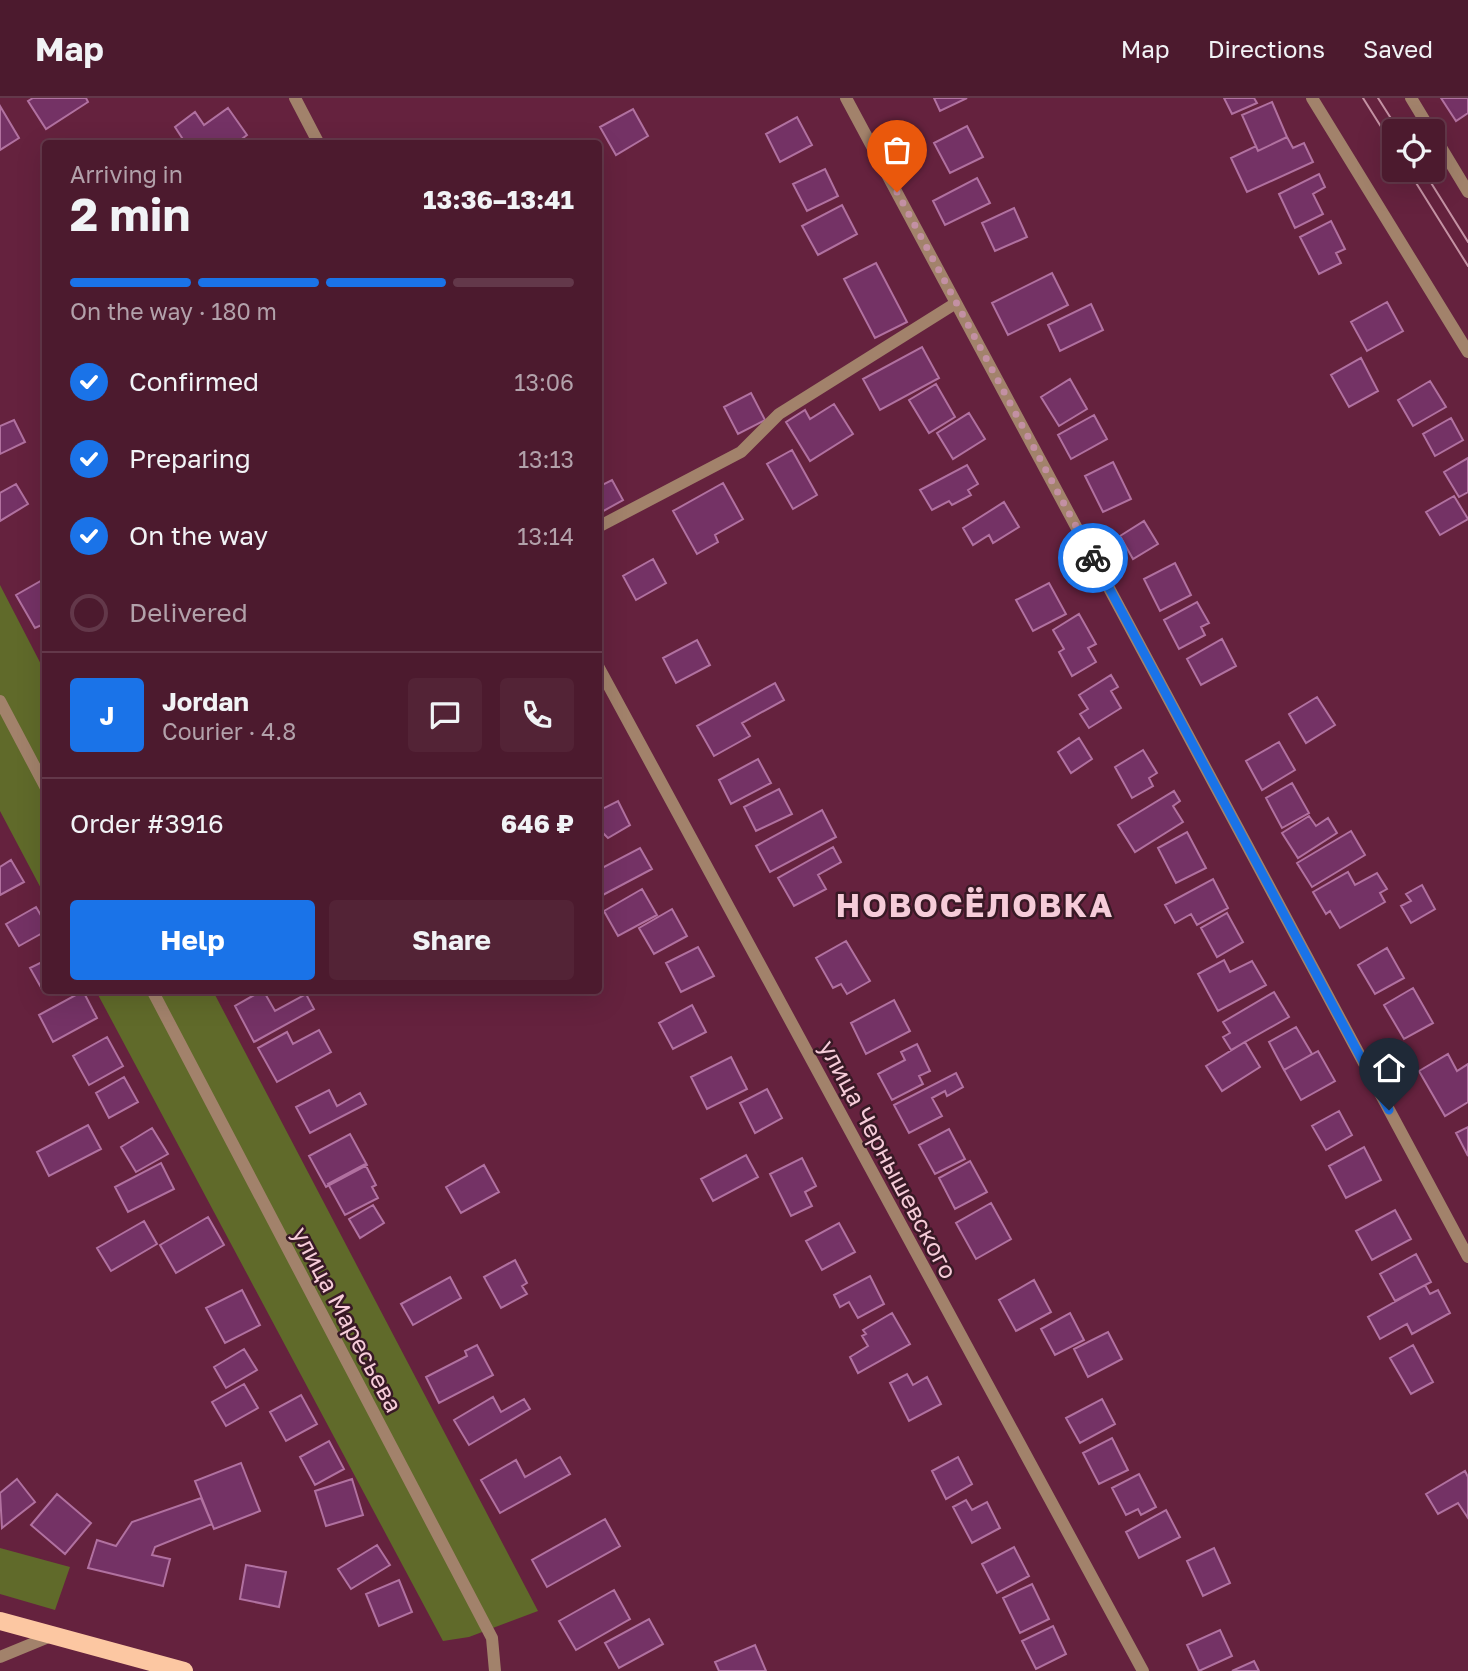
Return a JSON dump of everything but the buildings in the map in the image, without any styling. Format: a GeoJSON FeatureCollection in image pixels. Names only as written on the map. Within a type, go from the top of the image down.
{"type":"FeatureCollection","features":[{"type":"Feature","properties":{"kind":"main road"},"geometry":{"type":"LineString","coordinates":[[0,1621],[131,1665],[184,1671]]}},
{"type":"Feature","properties":{"kind":"street"},"geometry":{"type":"LineString","coordinates":[[295,98],[317,140]]}},
{"type":"Feature","properties":{"kind":"street"},"geometry":{"type":"LineString","coordinates":[[846,98],[1468,1257]]}},
{"type":"Feature","properties":{"kind":"street"},"geometry":{"type":"LineString","coordinates":[[1312,98],[1468,352]]}},
{"type":"Feature","properties":{"kind":"street"},"geometry":{"type":"LineString","coordinates":[[1412,98],[1424,119]]}},
{"type":"Feature","properties":{"kind":"street"},"geometry":{"type":"LineString","coordinates":[[1445,154],[1468,192]]}},
{"type":"Feature","properties":{"kind":"street"},"geometry":{"type":"LineString","coordinates":[[602,525],[741,452],[779,414],[956,303]]}},
{"type":"Feature","properties":{"kind":"street","name":"улица Чернышевского"},"geometry":{"type":"LineString","coordinates":[[602,673],[1143,1671]]}},
{"type":"Feature","properties":{"kind":"street"},"geometry":{"type":"LineString","coordinates":[[0,701],[42,780]]}},
{"type":"Feature","properties":{"kind":"street","name":"улица Маресьева"},"geometry":{"type":"LineString","coordinates":[[154,994],[492,1638],[495,1671]]}},
{"type":"Feature","properties":{"kind":"street"},"geometry":{"type":"LineString","coordinates":[[0,1657],[51,1636]]}},
{"type":"Feature","properties":{"kind":"green space"},"geometry":{"type":"Polygon","coordinates":[[[0,585],[42,666],[42,890],[0,811],[0,585]]]}},
{"type":"Feature","properties":{"kind":"green space"},"geometry":{"type":"Polygon","coordinates":[[[98,994],[215,994],[538,1611],[469,1637],[443,1641],[98,994]]]}},
{"type":"Feature","properties":{"kind":"green space"},"geometry":{"type":"Polygon","coordinates":[[[0,1548],[70,1567],[55,1610],[0,1594],[0,1548]]]}},
{"type":"Feature","properties":{"kind":"tram line"},"geometry":{"type":"LineString","coordinates":[[1363,98],[1382,128]]}},
{"type":"Feature","properties":{"kind":"tram line"},"geometry":{"type":"LineString","coordinates":[[1378,98],[1391,119]]}},
{"type":"Feature","properties":{"kind":"tram line"},"geometry":{"type":"LineString","coordinates":[[1416,182],[1468,266]]}},
{"type":"Feature","properties":{"kind":"tram line"},"geometry":{"type":"LineString","coordinates":[[1430,182],[1468,242]]}},
{"type":"Feature","properties":{"kind":"way so far"},"geometry":{"type":"LineString","coordinates":[[897,192],[1093,558]]}},
{"type":"Feature","properties":{"kind":"district","name":"НОВОСЁЛОВКА"},"geometry":{"type":"Point","coordinates":[975,905]}},
{"type":"Feature","properties":{"kind":"route"},"geometry":{"type":"LineString","coordinates":[[1093,558],[1389,1110]]}}]}
